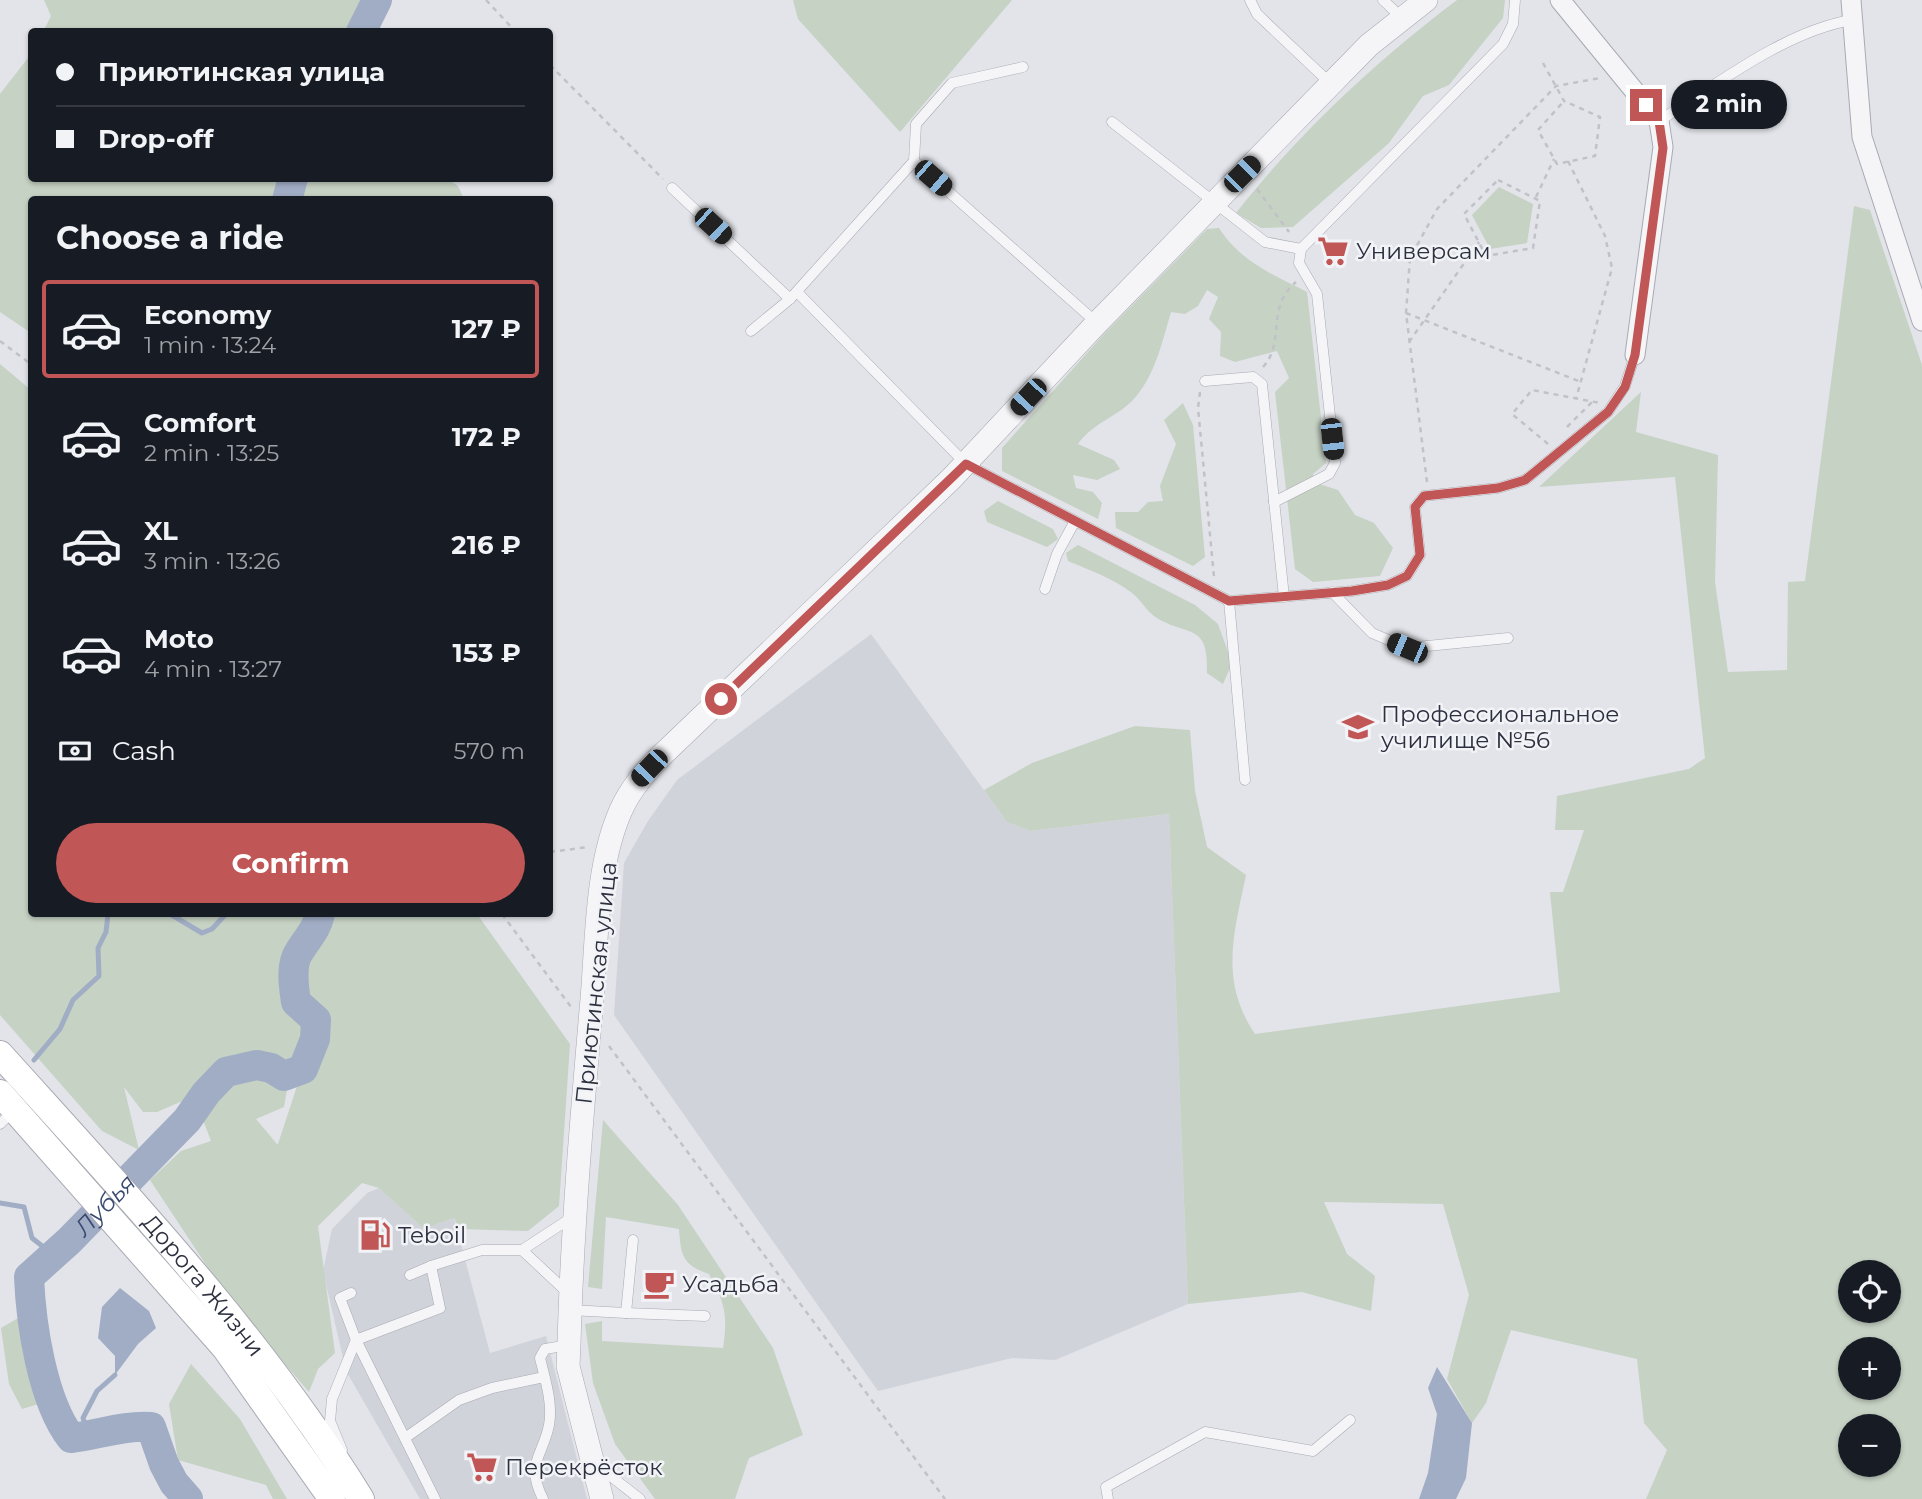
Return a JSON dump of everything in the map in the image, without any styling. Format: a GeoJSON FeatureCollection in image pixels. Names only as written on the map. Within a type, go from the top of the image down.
{"type":"FeatureCollection","features":[{"type":"Feature","properties":{"kind":"main road","name":"Дорога Жизни"},"geometry":{"type":"LineString","coordinates":[[0,1054],[96,1160],[140,1230],[332,1499]]}},
{"type":"Feature","properties":{"kind":"main road","name":"Дорога Жизни"},"geometry":{"type":"LineString","coordinates":[[5,1109],[77,1179],[140,1230],[238,1324],[290,1391],[362,1499]]}},
{"type":"Feature","properties":{"kind":"street","name":"Приютинская улица"},"geometry":{"type":"LineString","coordinates":[[602,1499],[568,1366],[575,1216],[603,884],[620,811],[637,781],[662,755],[966,464],[1097,323],[1330,83],[1401,17],[1426,0]]}},
{"type":"Feature","properties":{"kind":"street"},"geometry":{"type":"LineString","coordinates":[[1560,0],[1659,121],[1663,148],[1635,355]]}},
{"type":"Feature","properties":{"kind":"street"},"geometry":{"type":"LineString","coordinates":[[1852,10],[1862,137],[1922,321]]}},
{"type":"Feature","properties":{"kind":"lane"},"geometry":{"type":"LineString","coordinates":[[1250,0],[1257,14],[1330,83]]}},
{"type":"Feature","properties":{"kind":"lane"},"geometry":{"type":"LineString","coordinates":[[1383,0],[1401,17]]}},
{"type":"Feature","properties":{"kind":"lane"},"geometry":{"type":"LineString","coordinates":[[1274,502],[1329,474],[1335,463],[1317,294],[1299,262],[1301,249],[1503,44],[1513,24],[1515,0]]}},
{"type":"Feature","properties":{"kind":"lane"},"geometry":{"type":"LineString","coordinates":[[1659,121],[1787,43],[1852,10]]}},
{"type":"Feature","properties":{"kind":"lane"},"geometry":{"type":"LineString","coordinates":[[751,331],[794,295],[914,162],[916,124],[952,83],[1024,67]]}},
{"type":"Feature","properties":{"kind":"lane"},"geometry":{"type":"LineString","coordinates":[[1112,122],[1265,242],[1301,249]]}},
{"type":"Feature","properties":{"kind":"lane"},"geometry":{"type":"LineString","coordinates":[[914,162],[1097,323]]}},
{"type":"Feature","properties":{"kind":"lane"},"geometry":{"type":"LineString","coordinates":[[672,188],[794,295],[966,464],[1229,601],[1388,585],[1407,576],[1420,555],[1415,507],[1424,496],[1498,488],[1525,480],[1612,405],[1625,387],[1635,355]]}},
{"type":"Feature","properties":{"kind":"lane"},"geometry":{"type":"LineString","coordinates":[[1205,381],[1253,377],[1262,383],[1284,597]]}},
{"type":"Feature","properties":{"kind":"lane"},"geometry":{"type":"LineString","coordinates":[[1045,589],[1057,554],[1075,521]]}},
{"type":"Feature","properties":{"kind":"lane"},"geometry":{"type":"LineString","coordinates":[[1332,592],[1372,633],[1407,648],[1508,638]]}},
{"type":"Feature","properties":{"kind":"lane"},"geometry":{"type":"LineString","coordinates":[[1229,601],[1245,780]]}},
{"type":"Feature","properties":{"kind":"lane"},"geometry":{"type":"LineString","coordinates":[[410,1275],[482,1250],[522,1250],[575,1216]]}},
{"type":"Feature","properties":{"kind":"lane"},"geometry":{"type":"LineString","coordinates":[[626,1313],[633,1240]]}},
{"type":"Feature","properties":{"kind":"lane"},"geometry":{"type":"LineString","coordinates":[[522,1250],[570,1303],[626,1313],[705,1316]]}},
{"type":"Feature","properties":{"kind":"lane"},"geometry":{"type":"LineString","coordinates":[[362,1499],[330,1421],[332,1399],[356,1340],[440,1308],[431,1266]]}},
{"type":"Feature","properties":{"kind":"lane"},"geometry":{"type":"LineString","coordinates":[[351,1293],[340,1298],[356,1340],[435,1499]]}},
{"type":"Feature","properties":{"kind":"lane"},"geometry":{"type":"LineString","coordinates":[[543,1499],[538,1489],[534,1460],[549,1425],[549,1399],[540,1359],[545,1349],[569,1345]]}},
{"type":"Feature","properties":{"kind":"lane"},"geometry":{"type":"LineString","coordinates":[[405,1438],[459,1400],[492,1388],[544,1377]]}},
{"type":"Feature","properties":{"kind":"lane"},"geometry":{"type":"LineString","coordinates":[[1108,1499],[1106,1487],[1205,1432],[1313,1451],[1350,1420]]}},
{"type":"Feature","properties":{"kind":"lane"},"geometry":{"type":"LineString","coordinates":[[591,1462],[640,1499]]}},
{"type":"Feature","properties":{"kind":"path"},"geometry":{"type":"LineString","coordinates":[[486,0],[512,28]]}},
{"type":"Feature","properties":{"kind":"path"},"geometry":{"type":"LineString","coordinates":[[1543,63],[1564,101],[1600,117],[1595,156],[1557,164],[1538,130],[1564,101]]}},
{"type":"Feature","properties":{"kind":"path"},"geometry":{"type":"LineString","coordinates":[[553,68],[627,139],[672,188]]}},
{"type":"Feature","properties":{"kind":"path"},"geometry":{"type":"LineString","coordinates":[[1429,496],[1406,313],[1410,258],[1437,209],[1556,86],[1620,74]]}},
{"type":"Feature","properties":{"kind":"path"},"geometry":{"type":"LineString","coordinates":[[1535,198],[1555,159]]}},
{"type":"Feature","properties":{"kind":"path"},"geometry":{"type":"LineString","coordinates":[[1568,161],[1605,236],[1612,268],[1576,399]]}},
{"type":"Feature","properties":{"kind":"path"},"geometry":{"type":"LineString","coordinates":[[1497,180],[1535,198],[1540,201],[1533,248],[1486,256],[1464,214],[1497,180]]}},
{"type":"Feature","properties":{"kind":"path"},"geometry":{"type":"LineString","coordinates":[[1255,186],[1301,249]]}},
{"type":"Feature","properties":{"kind":"path"},"geometry":{"type":"LineString","coordinates":[[1409,342],[1479,242]]}},
{"type":"Feature","properties":{"kind":"path"},"geometry":{"type":"LineString","coordinates":[[1253,377],[1268,361],[1276,338],[1276,314],[1287,289],[1304,275]]}},
{"type":"Feature","properties":{"kind":"path"},"geometry":{"type":"LineString","coordinates":[[1406,313],[1581,382]]}},
{"type":"Feature","properties":{"kind":"path"},"geometry":{"type":"LineString","coordinates":[[0,341],[28,362]]}},
{"type":"Feature","properties":{"kind":"path"},"geometry":{"type":"LineString","coordinates":[[1205,381],[1199,393],[1198,408],[1216,594]]}},
{"type":"Feature","properties":{"kind":"path"},"geometry":{"type":"LineString","coordinates":[[1559,452],[1511,414],[1532,390],[1612,405]]}},
{"type":"Feature","properties":{"kind":"path"},"geometry":{"type":"LineString","coordinates":[[1566,427],[1592,402]]}},
{"type":"Feature","properties":{"kind":"path"},"geometry":{"type":"LineString","coordinates":[[553,852],[595,845]]}},
{"type":"Feature","properties":{"kind":"path"},"geometry":{"type":"LineString","coordinates":[[504,917],[577,1015]]}},
{"type":"Feature","properties":{"kind":"path"},"geometry":{"type":"LineString","coordinates":[[601,1040],[731,1208],[945,1499]]}},
{"type":"Feature","properties":{"kind":"shaded area"},"geometry":{"type":"Polygon","coordinates":[[[871,634],[1007,822],[1031,831],[1169,814],[1188,1304],[1055,1360],[1012,1358],[878,1391],[614,1015],[624,863],[648,821],[677,780],[871,634]]]}},
{"type":"Feature","properties":{"kind":"shaded area"},"geometry":{"type":"Polygon","coordinates":[[[379,1188],[424,1229],[454,1218],[490,1353],[546,1336],[587,1499],[420,1499],[346,1371],[323,1271],[332,1229],[367,1193],[379,1188]]]}},
{"type":"Feature","properties":{"kind":"green space"},"geometry":{"type":"Polygon","coordinates":[[[44,0],[387,0],[373,28],[45,28],[51,16],[44,0]]]}},
{"type":"Feature","properties":{"kind":"green space"},"geometry":{"type":"Polygon","coordinates":[[[793,0],[1012,0],[900,132],[798,19],[793,0]]]}},
{"type":"Feature","properties":{"kind":"green space"},"geometry":{"type":"Polygon","coordinates":[[[1457,0],[1505,0],[1503,18],[1449,85],[1423,96],[1389,143],[1293,227],[1261,228],[1236,213],[1285,155],[1339,100],[1397,48],[1457,0]]]}},
{"type":"Feature","properties":{"kind":"green space"},"geometry":{"type":"Polygon","coordinates":[[[28,58],[28,182],[452,182],[458,186],[463,196],[28,196],[28,331],[0,312],[0,94],[28,58]]]}},
{"type":"Feature","properties":{"kind":"green space"},"geometry":{"type":"Polygon","coordinates":[[[1499,187],[1533,204],[1527,243],[1490,249],[1472,215],[1499,187]]]}},
{"type":"Feature","properties":{"kind":"green space"},"geometry":{"type":"Polygon","coordinates":[[[1854,206],[1870,210],[1922,365],[1922,1499],[1646,1499],[1667,1450],[1644,1423],[1637,1359],[1511,1330],[1486,1403],[1472,1423],[1447,1379],[1469,1295],[1443,1204],[1324,1202],[1347,1254],[1375,1276],[1371,1311],[1302,1292],[1188,1304],[1169,814],[1031,831],[1007,822],[984,790],[1032,763],[1135,726],[1190,730],[1195,791],[1207,847],[1246,875],[1234,937],[1233,976],[1244,1014],[1255,1034],[1560,992],[1550,892],[1563,892],[1584,830],[1555,830],[1557,796],[1689,769],[1705,758],[1675,477],[1539,487],[1641,392],[1636,432],[1718,455],[1715,582],[1728,672],[1787,670],[1788,582],[1805,581],[1854,206]]]}},
{"type":"Feature","properties":{"kind":"green space"},"geometry":{"type":"Polygon","coordinates":[[[1219,228],[1247,258],[1307,292],[1326,463],[1313,474],[1313,482],[1338,490],[1355,515],[1374,523],[1393,548],[1380,576],[1313,582],[1295,569],[1275,392],[1289,378],[1277,351],[1235,362],[1220,356],[1221,332],[1209,319],[1218,297],[1207,290],[1198,306],[1185,314],[1171,312],[1161,347],[1140,392],[1119,412],[1091,430],[1078,444],[1114,460],[1120,469],[1097,480],[1073,475],[1076,488],[1093,492],[1102,503],[1098,519],[1002,471],[1002,448],[1104,334],[1207,229],[1219,228]]]}},
{"type":"Feature","properties":{"kind":"green space"},"geometry":{"type":"Polygon","coordinates":[[[0,364],[28,387],[28,917],[479,917],[570,1044],[559,1206],[528,1231],[459,1229],[454,1218],[424,1229],[379,1188],[362,1183],[318,1226],[335,1353],[318,1369],[309,1392],[228,1298],[150,1180],[181,1151],[211,1141],[194,1096],[157,1112],[143,1112],[124,1087],[139,1150],[102,1131],[0,1015],[0,364]],[[302,1071],[288,1084],[284,1107],[256,1119],[277,1144],[302,1071]]]}},
{"type":"Feature","properties":{"kind":"green space"},"geometry":{"type":"Polygon","coordinates":[[[1183,403],[1193,425],[1205,557],[1193,566],[1116,528],[1115,512],[1138,512],[1148,502],[1163,501],[1160,486],[1176,444],[1164,420],[1183,403]]]}},
{"type":"Feature","properties":{"kind":"green space"},"geometry":{"type":"Polygon","coordinates":[[[998,501],[1053,529],[1058,539],[1047,547],[987,522],[984,511],[998,501]]]}},
{"type":"Feature","properties":{"kind":"green space"},"geometry":{"type":"Polygon","coordinates":[[[1078,545],[1195,605],[1218,624],[1232,663],[1223,684],[1207,673],[1207,656],[1200,637],[1154,616],[1135,595],[1117,583],[1068,561],[1066,553],[1078,545]]]}},
{"type":"Feature","properties":{"kind":"green space"},"geometry":{"type":"Polygon","coordinates":[[[603,1120],[678,1205],[773,1348],[803,1435],[749,1458],[735,1499],[655,1499],[615,1444],[593,1383],[585,1324],[602,1321],[602,1341],[723,1348],[725,1327],[719,1293],[709,1274],[688,1263],[682,1252],[679,1229],[606,1217],[602,1289],[588,1287],[603,1120]]]}},
{"type":"Feature","properties":{"kind":"green space"},"geometry":{"type":"Polygon","coordinates":[[[20,1317],[42,1403],[22,1409],[9,1384],[1,1328],[20,1317]]]}},
{"type":"Feature","properties":{"kind":"green space"},"geometry":{"type":"Polygon","coordinates":[[[191,1364],[240,1419],[287,1499],[273,1499],[266,1485],[178,1460],[169,1404],[191,1364]]]}},
{"type":"Feature","properties":{"kind":"water"},"geometry":{"type":"Polygon","coordinates":[[[120,1288],[149,1311],[156,1328],[138,1344],[115,1375],[115,1356],[98,1338],[102,1307],[120,1288]]]}},
{"type":"Feature","properties":{"kind":"water"},"geometry":{"type":"Polygon","coordinates":[[[1437,1367],[1472,1423],[1466,1478],[1456,1499],[1419,1499],[1428,1473],[1437,1414],[1428,1388],[1437,1367]]]}},
{"type":"Feature","properties":{"kind":"waterway","name":"Лубья"},"geometry":{"type":"LineString","coordinates":[[363,28],[377,0]]}},
{"type":"Feature","properties":{"kind":"waterway","name":"Лубья"},"geometry":{"type":"LineString","coordinates":[[288,196],[292,182]]}},
{"type":"Feature","properties":{"kind":"waterway"},"geometry":{"type":"LineString","coordinates":[[34,1060],[60,1029],[73,1000],[99,976],[98,948],[106,932],[108,917]]}},
{"type":"Feature","properties":{"kind":"waterway"},"geometry":{"type":"LineString","coordinates":[[175,917],[202,933],[212,929],[223,917]]}},
{"type":"Feature","properties":{"kind":"waterway","name":"Лубья"},"geometry":{"type":"LineString","coordinates":[[188,1499],[174,1483],[164,1464],[151,1427],[121,1429],[71,1438],[52,1403],[45,1383],[32,1317],[29,1277],[69,1241],[187,1120],[206,1093],[226,1072],[257,1065],[271,1068],[284,1076],[303,1069],[315,1039],[316,1020],[296,1002],[294,970],[296,957],[314,930],[319,917]]}},
{"type":"Feature","properties":{"kind":"waterway"},"geometry":{"type":"LineString","coordinates":[[0,1203],[24,1207],[32,1238],[46,1249],[49,1260]]}},
{"type":"Feature","properties":{"kind":"waterway"},"geometry":{"type":"LineString","coordinates":[[71,1438],[86,1427],[83,1418],[97,1391],[115,1375]]}},
{"type":"Feature","properties":{"kind":"place","name":"Универсам"},"geometry":{"type":"Point","coordinates":[1333,251]}},
{"type":"Feature","properties":{"kind":"place","name":"Профессиональное училище №56"},"geometry":{"type":"Point","coordinates":[1358,727]}},
{"type":"Feature","properties":{"kind":"place","name":"Teboil"},"geometry":{"type":"Point","coordinates":[375,1235]}},
{"type":"Feature","properties":{"kind":"place","name":"Усадьба"},"geometry":{"type":"Point","coordinates":[659,1284]}},
{"type":"Feature","properties":{"kind":"place","name":"Перекрёсток"},"geometry":{"type":"Point","coordinates":[482,1467]}},
{"type":"Feature","properties":{"kind":"route"},"geometry":{"type":"LineString","coordinates":[[721,699],[966,464],[1229,601],[1352,591],[1388,585],[1407,576],[1420,555],[1415,507],[1424,496],[1498,488],[1525,480],[1608,412],[1625,387],[1635,355],[1663,148],[1659,121],[1646,105]]}}]}
